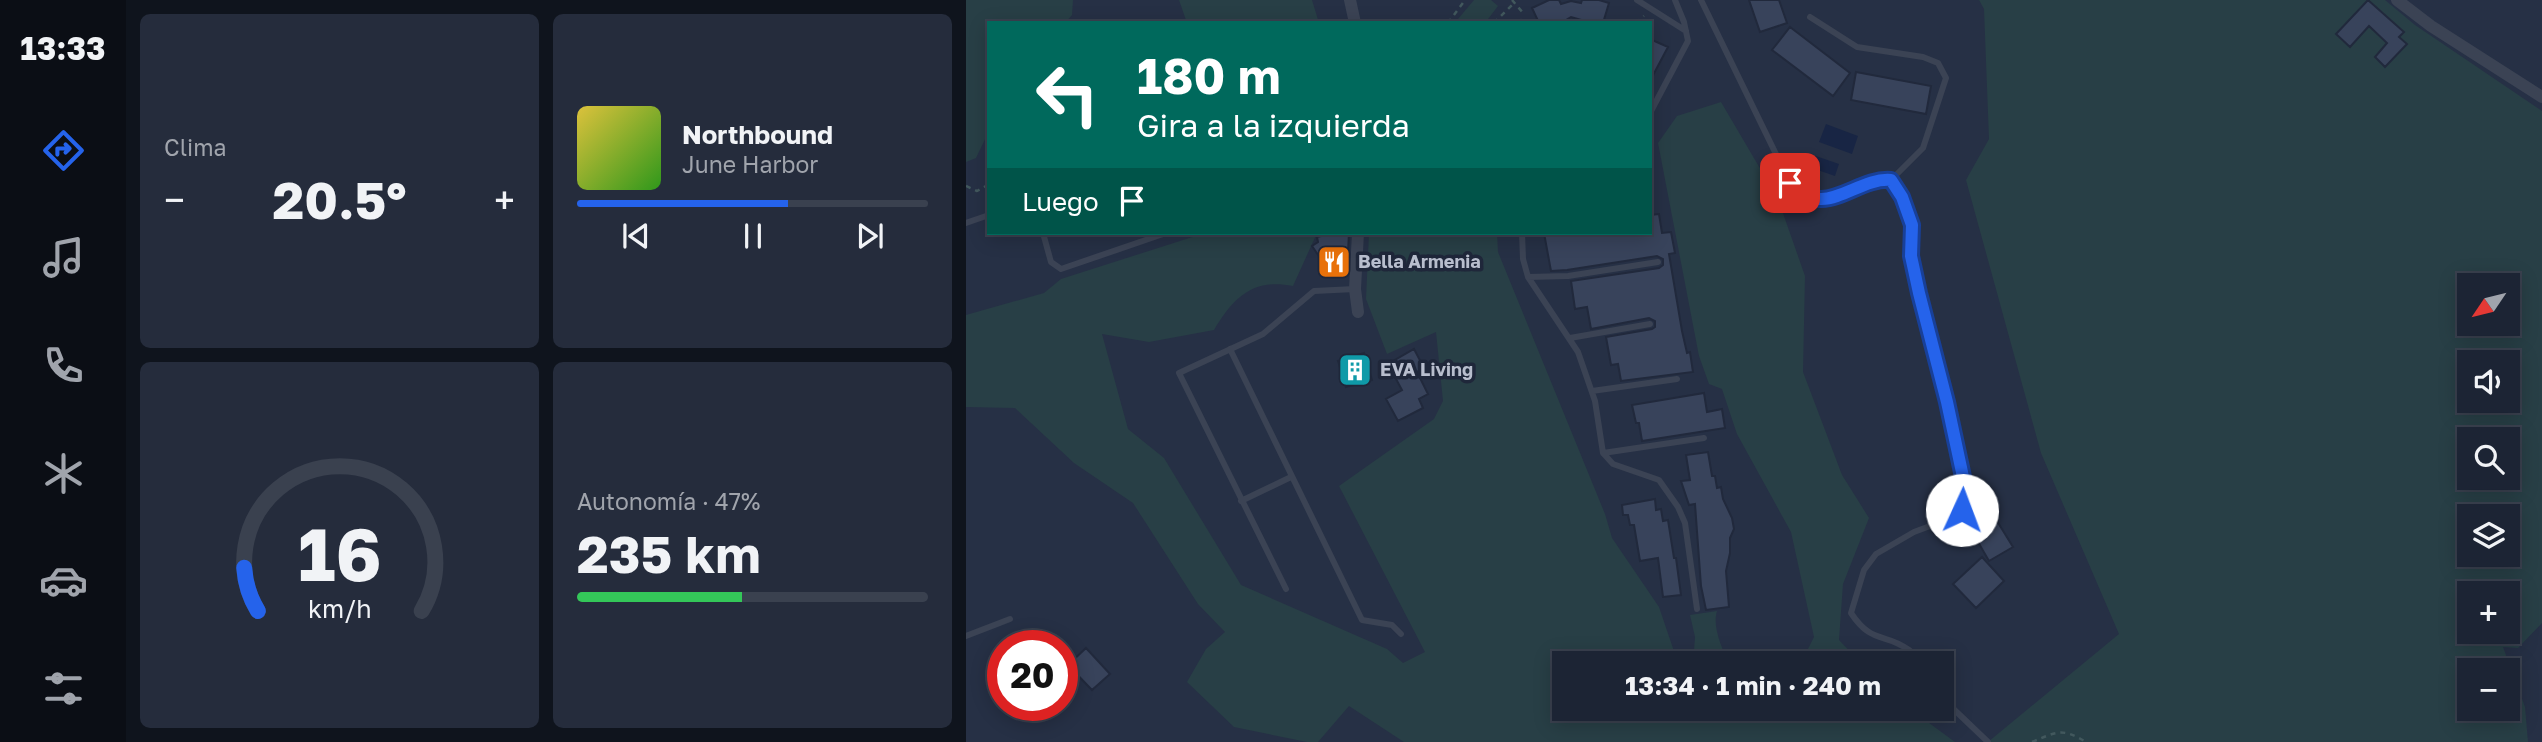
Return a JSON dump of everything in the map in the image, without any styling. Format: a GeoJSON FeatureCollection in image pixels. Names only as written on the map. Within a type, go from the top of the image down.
{"type":"FeatureCollection","features":[{"type":"Feature","properties":{"kind":"street"},"geometry":{"type":"LineString","coordinates":[[1350,0],[1355,21]]}},
{"type":"Feature","properties":{"kind":"street"},"geometry":{"type":"LineString","coordinates":[[2397,0],[2431,26],[2542,97]]}},
{"type":"Feature","properties":{"kind":"street"},"geometry":{"type":"LineString","coordinates":[[1358,235],[1355,289],[1358,312]]}},
{"type":"Feature","properties":{"kind":"lane"},"geometry":{"type":"LineString","coordinates":[[1637,0],[1686,31]]}},
{"type":"Feature","properties":{"kind":"lane"},"geometry":{"type":"LineString","coordinates":[[1652,109],[1688,41],[1675,0]]}},
{"type":"Feature","properties":{"kind":"lane"},"geometry":{"type":"LineString","coordinates":[[1700,0],[1790,183],[1798,192],[1819,199],[1835,198],[1881,179],[1891,180]]}},
{"type":"Feature","properties":{"kind":"lane"},"geometry":{"type":"LineString","coordinates":[[1811,17],[1857,47],[1923,57],[1938,63],[1946,78],[1923,148],[1891,180]]}},
{"type":"Feature","properties":{"kind":"lane"},"geometry":{"type":"LineString","coordinates":[[1891,180],[1902,197],[1912,225],[1911,256],[1966,491],[1962,510],[1954,517],[1914,532],[1876,554],[1864,570],[1851,613],[1860,626],[1875,637],[1910,651]]}},
{"type":"Feature","properties":{"kind":"lane"},"geometry":{"type":"LineString","coordinates":[[966,223],[987,216]]}},
{"type":"Feature","properties":{"kind":"lane"},"geometry":{"type":"LineString","coordinates":[[1043,235],[1051,262],[1061,269],[1160,235]]}},
{"type":"Feature","properties":{"kind":"lane"},"geometry":{"type":"LineString","coordinates":[[1522,235],[1522,259],[1528,278],[1578,352],[1592,391],[1603,453],[1613,464],[1659,480],[1678,507],[1685,523],[1697,608]]}},
{"type":"Feature","properties":{"kind":"lane"},"geometry":{"type":"LineString","coordinates":[[1528,278],[1568,276],[1658,262]]}},
{"type":"Feature","properties":{"kind":"lane"},"geometry":{"type":"LineString","coordinates":[[1286,589],[1179,373],[1263,334],[1314,291],[1355,289]]}},
{"type":"Feature","properties":{"kind":"lane"},"geometry":{"type":"LineString","coordinates":[[1570,338],[1650,324]]}},
{"type":"Feature","properties":{"kind":"lane"},"geometry":{"type":"LineString","coordinates":[[1230,349],[1362,620],[1392,625],[1401,634]]}},
{"type":"Feature","properties":{"kind":"lane"},"geometry":{"type":"LineString","coordinates":[[1592,391],[1677,379]]}},
{"type":"Feature","properties":{"kind":"lane"},"geometry":{"type":"LineString","coordinates":[[1603,453],[1704,438]]}},
{"type":"Feature","properties":{"kind":"lane"},"geometry":{"type":"LineString","coordinates":[[1241,501],[1292,477]]}},
{"type":"Feature","properties":{"kind":"lane"},"geometry":{"type":"LineString","coordinates":[[966,636],[1010,619]]}},
{"type":"Feature","properties":{"kind":"lane"},"geometry":{"type":"LineString","coordinates":[[1954,709],[1988,742]]}},
{"type":"Feature","properties":{"kind":"path"},"geometry":{"type":"LineString","coordinates":[[1449,21],[1465,0]]}},
{"type":"Feature","properties":{"kind":"path"},"geometry":{"type":"LineString","coordinates":[[1496,21],[1515,2],[1513,0]]}},
{"type":"Feature","properties":{"kind":"path"},"geometry":{"type":"LineString","coordinates":[[966,186],[977,191],[987,186]]}},
{"type":"Feature","properties":{"kind":"path"},"geometry":{"type":"LineString","coordinates":[[2032,742],[2059,731],[2086,742]]}},
{"type":"Feature","properties":{"kind":"shaded area"},"geometry":{"type":"Polygon","coordinates":[[[966,0],[1073,0],[1072,15],[1067,21],[987,21],[987,135],[976,158],[966,162],[966,0]]]}},
{"type":"Feature","properties":{"kind":"shaded area"},"geometry":{"type":"Polygon","coordinates":[[[1179,0],[1312,0],[1318,21],[1186,21],[1179,0]]]}},
{"type":"Feature","properties":{"kind":"shaded area"},"geometry":{"type":"Polygon","coordinates":[[[1474,0],[1491,0],[1498,6],[1487,21],[1458,19],[1474,0]]]}},
{"type":"Feature","properties":{"kind":"shaded area"},"geometry":{"type":"Polygon","coordinates":[[[1979,0],[2385,0],[2415,25],[2542,111],[2542,623],[2518,648],[2503,647],[2507,658],[2457,658],[2457,721],[2520,721],[2520,693],[2525,707],[2528,742],[1988,742],[2119,634],[2041,453],[1966,180],[1989,139],[1984,9],[1979,0]]]}},
{"type":"Feature","properties":{"kind":"shaded area"},"geometry":{"type":"Polygon","coordinates":[[[1721,102],[1778,199],[1805,276],[1803,372],[1842,475],[1869,518],[1843,584],[1839,640],[1850,651],[1807,651],[1814,637],[1791,532],[1737,434],[1722,389],[1709,384],[1699,356],[1658,143],[1677,116],[1721,102]]]}},
{"type":"Feature","properties":{"kind":"shaded area"},"geometry":{"type":"Polygon","coordinates":[[[1199,235],[1316,235],[1293,286],[1267,285],[1246,293],[1229,308],[1214,330],[1149,342],[1102,334],[1128,429],[1164,458],[1241,585],[1387,649],[1403,663],[1425,652],[1339,486],[1434,419],[1443,401],[1436,332],[1387,354],[1366,299],[1369,235],[1497,235],[1498,252],[1605,514],[1612,538],[1659,607],[1674,651],[1552,651],[1552,721],[1926,721],[1955,742],[1404,742],[1349,706],[1318,742],[1234,727],[1187,682],[1206,649],[1225,632],[1198,604],[1133,503],[1074,463],[1015,408],[966,407],[966,315],[1044,293],[1061,279],[1199,235]]]}},
{"type":"Feature","properties":{"kind":"shaded area"},"geometry":{"type":"Polygon","coordinates":[[[1717,611],[1717,630],[1724,651],[1694,651],[1695,637],[1690,615],[1717,611]]]}},
{"type":"Feature","properties":{"kind":"water"},"geometry":{"type":"Polygon","coordinates":[[[1826,124],[1858,136],[1852,154],[1819,142],[1826,124]]]}},
{"type":"Feature","properties":{"kind":"water"},"geometry":{"type":"Polygon","coordinates":[[[1810,154],[1839,164],[1835,176],[1806,166],[1810,154]]]}},
{"type":"Feature","properties":{"kind":"building"},"geometry":{"type":"Polygon","coordinates":[[[1549,0],[1559,0],[1561,4],[1571,1],[1581,3],[1582,0],[1609,3],[1604,21],[1585,21],[1571,17],[1564,21],[1538,21],[1532,8],[1549,0]]]}},
{"type":"Feature","properties":{"kind":"building"},"geometry":{"type":"Polygon","coordinates":[[[1749,0],[1779,0],[1787,23],[1760,32],[1749,0]]]}},
{"type":"Feature","properties":{"kind":"building"},"geometry":{"type":"Polygon","coordinates":[[[2368,0],[2404,32],[2399,37],[2407,44],[2385,67],[2375,57],[2387,43],[2369,26],[2350,47],[2336,34],[2368,0]]]}},
{"type":"Feature","properties":{"kind":"building"},"geometry":{"type":"Polygon","coordinates":[[[1790,27],[1850,73],[1833,96],[1772,50],[1790,27]]]}},
{"type":"Feature","properties":{"kind":"building"},"geometry":{"type":"Polygon","coordinates":[[[1652,40],[1668,47],[1652,77],[1652,40]]]}},
{"type":"Feature","properties":{"kind":"building"},"geometry":{"type":"Polygon","coordinates":[[[1856,72],[1931,86],[1926,114],[1851,100],[1856,72]]]}},
{"type":"Feature","properties":{"kind":"building"},"geometry":{"type":"Polygon","coordinates":[[[1659,214],[1662,233],[1671,232],[1675,253],[1669,254],[1682,331],[1687,353],[1690,352],[1693,372],[1621,381],[1618,364],[1611,365],[1606,337],[1652,329],[1655,327],[1655,321],[1649,318],[1591,329],[1587,307],[1575,309],[1571,281],[1659,268],[1663,265],[1663,259],[1657,256],[1551,271],[1544,235],[1652,235],[1652,215],[1659,214]]]}},
{"type":"Feature","properties":{"kind":"building"},"geometry":{"type":"Polygon","coordinates":[[[1349,235],[1348,252],[1334,255],[1338,269],[1329,271],[1312,246],[1318,242],[1317,237],[1349,235]]]}},
{"type":"Feature","properties":{"kind":"building"},"geometry":{"type":"Polygon","coordinates":[[[1414,349],[1424,368],[1417,372],[1428,394],[1419,399],[1423,408],[1398,421],[1386,399],[1402,390],[1388,364],[1414,349]]]}},
{"type":"Feature","properties":{"kind":"building","name":"EVA Living"},"geometry":{"type":"Polygon","coordinates":[[[1364,353],[1372,380],[1346,387],[1338,361],[1364,353]]]}},
{"type":"Feature","properties":{"kind":"building"},"geometry":{"type":"Polygon","coordinates":[[[1704,393],[1707,412],[1722,409],[1725,428],[1642,441],[1632,405],[1704,393]]]}},
{"type":"Feature","properties":{"kind":"building"},"geometry":{"type":"Polygon","coordinates":[[[1708,452],[1712,476],[1715,476],[1717,488],[1721,487],[1734,529],[1730,538],[1726,571],[1729,607],[1706,610],[1701,586],[1695,504],[1689,505],[1681,481],[1690,480],[1686,455],[1708,452]]]}},
{"type":"Feature","properties":{"kind":"building"},"geometry":{"type":"Polygon","coordinates":[[[1655,499],[1656,510],[1661,509],[1663,521],[1668,520],[1681,595],[1663,597],[1658,558],[1640,561],[1634,525],[1630,525],[1628,515],[1623,515],[1622,505],[1655,499]]]}},
{"type":"Feature","properties":{"kind":"building"},"geometry":{"type":"Polygon","coordinates":[[[1997,521],[2013,547],[1989,561],[1974,535],[1997,521]]]}},
{"type":"Feature","properties":{"kind":"building"},"geometry":{"type":"Polygon","coordinates":[[[1982,557],[2004,581],[1976,608],[1953,584],[1982,557]]]}},
{"type":"Feature","properties":{"kind":"building"},"geometry":{"type":"Polygon","coordinates":[[[1086,648],[1110,674],[1092,690],[1078,675],[1078,656],[1086,648]]]}},
{"type":"Feature","properties":{"kind":"place","name":"Bella Armenia"},"geometry":{"type":"Point","coordinates":[1334,262]}},
{"type":"Feature","properties":{"kind":"place","name":"EVA Living"},"geometry":{"type":"Point","coordinates":[1355,370]}},
{"type":"Feature","properties":{"kind":"route"},"geometry":{"type":"LineString","coordinates":[[1790,183],[1798,192],[1819,199],[1835,198],[1881,179],[1891,180],[1902,197],[1912,225],[1911,256],[1966,491],[1962,510]]}}]}
